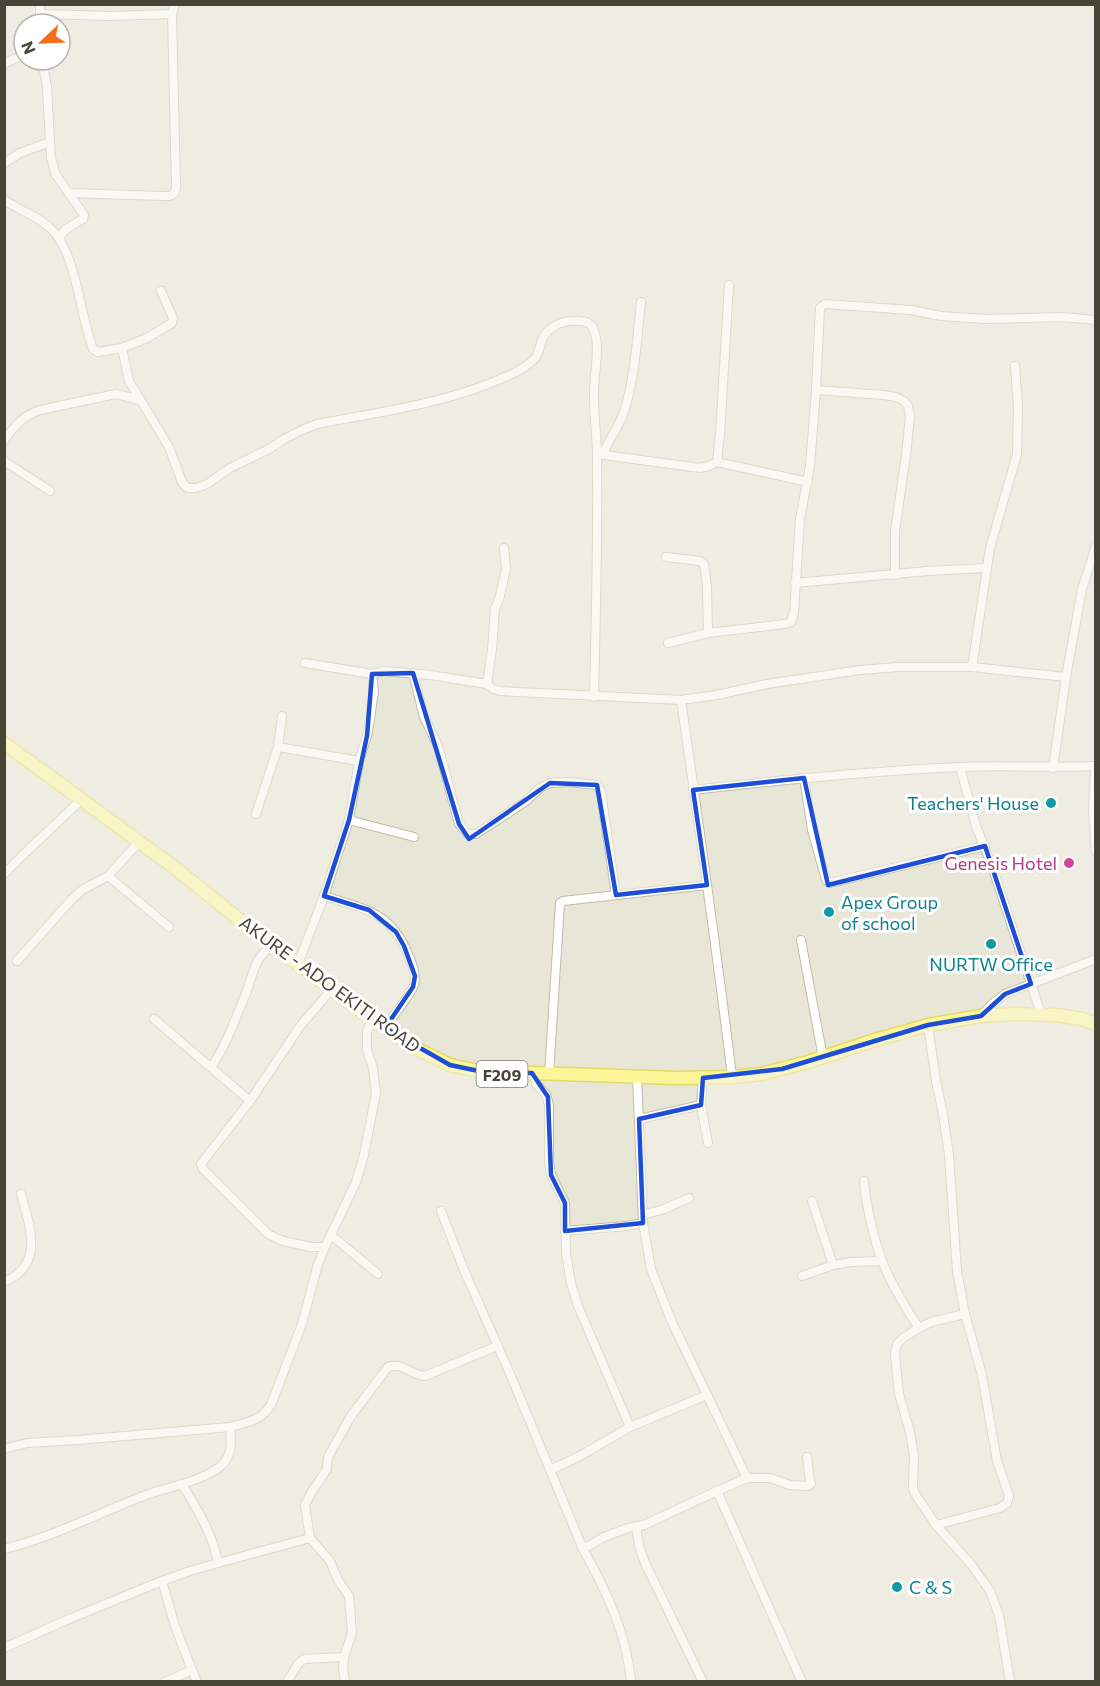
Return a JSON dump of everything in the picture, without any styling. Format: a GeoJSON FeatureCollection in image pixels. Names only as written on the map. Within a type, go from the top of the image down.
{"type":"FeatureCollection","features":[{"type":"Feature","properties":{"kind":"main road","name":"AKURE - ADO EKITI ROAD"},"geometry":{"type":"LineString","coordinates":[[4,743],[139,842],[372,1019],[413,1047],[450,1065],[488,1073],[732,1077],[761,1074],[823,1058],[928,1025],[981,1016],[1041,1014],[1070,1017],[1095,1024]]}},
{"type":"Feature","properties":{"kind":"street"},"geometry":{"type":"LineString","coordinates":[[69,193],[162,196],[174,194],[176,189],[172,14],[175,4]]}},
{"type":"Feature","properties":{"kind":"street"},"geometry":{"type":"LineString","coordinates":[[72,15],[172,14]]}},
{"type":"Feature","properties":{"kind":"street"},"geometry":{"type":"LineString","coordinates":[[44,72],[51,158],[56,175],[84,217],[66,229],[59,237]]}},
{"type":"Feature","properties":{"kind":"street"},"geometry":{"type":"LineString","coordinates":[[4,164],[20,153],[50,142]]}},
{"type":"Feature","properties":{"kind":"street"},"geometry":{"type":"LineString","coordinates":[[4,200],[48,226],[59,237],[78,291],[93,349],[98,352],[122,348],[147,338],[172,323],[173,318],[161,291]]}},
{"type":"Feature","properties":{"kind":"street"},"geometry":{"type":"LineString","coordinates":[[717,462],[729,285]]}},
{"type":"Feature","properties":{"kind":"street"},"geometry":{"type":"LineString","coordinates":[[600,454],[624,411],[634,361],[641,302]]}},
{"type":"Feature","properties":{"kind":"street"},"geometry":{"type":"LineString","coordinates":[[668,643],[708,633],[791,622],[794,614],[800,519],[808,482],[820,308],[825,304],[911,310],[941,316],[985,319],[1062,317],[1095,320]]}},
{"type":"Feature","properties":{"kind":"street"},"geometry":{"type":"LineString","coordinates":[[122,348],[129,381],[169,447],[182,482],[187,488],[196,488],[207,484],[230,468],[284,439],[317,424],[415,406],[448,397],[519,370],[537,355],[549,329],[569,321],[589,323],[596,338],[594,396],[600,454],[594,697]]}},
{"type":"Feature","properties":{"kind":"street"},"geometry":{"type":"LineString","coordinates":[[972,667],[990,548],[1017,454],[1016,366]]}},
{"type":"Feature","properties":{"kind":"street"},"geometry":{"type":"LineString","coordinates":[[816,390],[896,397],[908,406],[910,416],[908,438],[894,541],[895,575]]}},
{"type":"Feature","properties":{"kind":"street"},"geometry":{"type":"LineString","coordinates":[[4,441],[20,420],[40,410],[116,394],[140,400]]}},
{"type":"Feature","properties":{"kind":"street"},"geometry":{"type":"LineString","coordinates":[[600,454],[700,468],[717,462],[808,482]]}},
{"type":"Feature","properties":{"kind":"street"},"geometry":{"type":"LineString","coordinates":[[4,461],[50,491]]}},
{"type":"Feature","properties":{"kind":"street"},"geometry":{"type":"LineString","coordinates":[[1053,768],[1082,589],[1095,546]]}},
{"type":"Feature","properties":{"kind":"street"},"geometry":{"type":"LineString","coordinates":[[487,684],[495,609],[506,568],[504,548]]}},
{"type":"Feature","properties":{"kind":"street"},"geometry":{"type":"LineString","coordinates":[[666,557],[700,561],[704,564],[708,633]]}},
{"type":"Feature","properties":{"kind":"street"},"geometry":{"type":"LineString","coordinates":[[795,583],[986,568]]}},
{"type":"Feature","properties":{"kind":"street"},"geometry":{"type":"LineString","coordinates":[[305,663],[372,674],[384,671],[430,675],[487,684],[500,691],[681,700],[766,684],[860,670],[898,667],[972,667],[1066,677]]}},
{"type":"Feature","properties":{"kind":"street"},"geometry":{"type":"LineString","coordinates":[[413,673],[424,717],[438,746],[459,824],[463,830],[468,834],[476,834],[550,783],[597,785],[601,792],[616,895]]}},
{"type":"Feature","properties":{"kind":"street"},"geometry":{"type":"LineString","coordinates":[[298,964],[324,896],[349,820],[359,761],[370,719],[374,691],[372,674]]}},
{"type":"Feature","properties":{"kind":"street"},"geometry":{"type":"LineString","coordinates":[[681,700],[715,934],[732,1077]]}},
{"type":"Feature","properties":{"kind":"street"},"geometry":{"type":"LineString","coordinates":[[256,814],[278,747],[282,716]]}},
{"type":"Feature","properties":{"kind":"street"},"geometry":{"type":"LineString","coordinates":[[278,747],[359,761]]}},
{"type":"Feature","properties":{"kind":"street"},"geometry":{"type":"LineString","coordinates":[[693,790],[804,778],[960,767],[1095,766],[1093,812],[1095,852]]}},
{"type":"Feature","properties":{"kind":"street"},"geometry":{"type":"LineString","coordinates":[[960,767],[976,826],[985,846],[1041,1014]]}},
{"type":"Feature","properties":{"kind":"street"},"geometry":{"type":"LineString","coordinates":[[804,778],[812,830],[826,880],[830,883],[985,846]]}},
{"type":"Feature","properties":{"kind":"street"},"geometry":{"type":"LineString","coordinates":[[4,874],[81,800]]}},
{"type":"Feature","properties":{"kind":"street"},"geometry":{"type":"LineString","coordinates":[[349,820],[414,837]]}},
{"type":"Feature","properties":{"kind":"street"},"geometry":{"type":"LineString","coordinates":[[17,961],[71,900],[82,890],[108,876],[139,842]]}},
{"type":"Feature","properties":{"kind":"street"},"geometry":{"type":"LineString","coordinates":[[108,876],[169,927]]}},
{"type":"Feature","properties":{"kind":"street"},"geometry":{"type":"LineString","coordinates":[[549,1074],[560,903],[707,885]]}},
{"type":"Feature","properties":{"kind":"street"},"geometry":{"type":"LineString","coordinates":[[324,896],[369,910],[396,932],[404,946],[415,976],[413,987],[385,1028]]}},
{"type":"Feature","properties":{"kind":"street"},"geometry":{"type":"LineString","coordinates":[[801,940],[823,1058]]}},
{"type":"Feature","properties":{"kind":"street"},"geometry":{"type":"LineString","coordinates":[[211,1067],[221,1053],[257,960],[272,945]]}},
{"type":"Feature","properties":{"kind":"street"},"geometry":{"type":"LineString","coordinates":[[981,1016],[1005,994],[1095,959]]}},
{"type":"Feature","properties":{"kind":"street"},"geometry":{"type":"LineString","coordinates":[[325,1246],[311,1247],[268,1234],[203,1169],[201,1164],[250,1101],[301,1025],[332,989]]}},
{"type":"Feature","properties":{"kind":"street"},"geometry":{"type":"LineString","coordinates":[[154,1019],[250,1101]]}},
{"type":"Feature","properties":{"kind":"street"},"geometry":{"type":"LineString","coordinates":[[4,1449],[27,1443],[230,1426],[255,1420],[265,1414],[271,1405],[302,1324],[318,1263],[356,1182],[364,1155],[376,1092],[373,1068],[367,1050],[367,1032],[372,1019]]}},
{"type":"Feature","properties":{"kind":"street"},"geometry":{"type":"LineString","coordinates":[[928,1025],[949,1155],[957,1271],[965,1314],[982,1375],[997,1461],[1009,1496],[1007,1503],[1000,1508],[936,1525]]}},
{"type":"Feature","properties":{"kind":"street"},"geometry":{"type":"LineString","coordinates":[[534,1073],[536,1084],[548,1097],[551,1175],[565,1203],[565,1231],[571,1283],[578,1306],[630,1427]]}},
{"type":"Feature","properties":{"kind":"street"},"geometry":{"type":"LineString","coordinates":[[638,1076],[643,1219],[651,1269],[671,1320],[747,1478]]}},
{"type":"Feature","properties":{"kind":"street"},"geometry":{"type":"LineString","coordinates":[[703,1078],[701,1105],[708,1143]]}},
{"type":"Feature","properties":{"kind":"street"},"geometry":{"type":"LineString","coordinates":[[639,1119],[701,1105]]}},
{"type":"Feature","properties":{"kind":"street"},"geometry":{"type":"LineString","coordinates":[[864,1181],[882,1261],[900,1299],[919,1328]]}},
{"type":"Feature","properties":{"kind":"street"},"geometry":{"type":"LineString","coordinates":[[4,1282],[21,1272],[30,1254],[32,1236],[21,1194]]}},
{"type":"Feature","properties":{"kind":"street"},"geometry":{"type":"LineString","coordinates":[[565,1231],[626,1226],[689,1198]]}},
{"type":"Feature","properties":{"kind":"street"},"geometry":{"type":"LineString","coordinates":[[812,1201],[833,1265]]}},
{"type":"Feature","properties":{"kind":"street"},"geometry":{"type":"LineString","coordinates":[[441,1211],[583,1549],[614,1611],[628,1656],[631,1682]]}},
{"type":"Feature","properties":{"kind":"street"},"geometry":{"type":"LineString","coordinates":[[331,1235],[378,1274]]}},
{"type":"Feature","properties":{"kind":"street"},"geometry":{"type":"LineString","coordinates":[[802,1276],[833,1265],[882,1261]]}},
{"type":"Feature","properties":{"kind":"street"},"geometry":{"type":"LineString","coordinates":[[965,1314],[931,1322],[897,1344],[899,1394],[914,1456],[914,1492],[936,1525],[970,1563],[990,1591],[999,1615],[1010,1682]]}},
{"type":"Feature","properties":{"kind":"street"},"geometry":{"type":"LineString","coordinates":[[345,1682],[344,1657],[352,1633],[349,1596],[338,1580],[330,1561],[310,1538],[305,1505],[327,1469],[328,1457],[351,1416],[388,1367],[399,1366],[418,1376],[425,1376],[497,1346]]}},
{"type":"Feature","properties":{"kind":"street"},"geometry":{"type":"LineString","coordinates":[[550,1470],[578,1457],[630,1427],[707,1395]]}},
{"type":"Feature","properties":{"kind":"street"},"geometry":{"type":"LineString","coordinates":[[5,1548],[36,1539],[147,1495],[206,1476],[229,1457],[230,1426]]}},
{"type":"Feature","properties":{"kind":"street"},"geometry":{"type":"LineString","coordinates":[[583,1549],[604,1537],[644,1525],[747,1478],[770,1478],[790,1485],[808,1486],[811,1484],[807,1457]]}},
{"type":"Feature","properties":{"kind":"street"},"geometry":{"type":"LineString","coordinates":[[182,1484],[202,1518],[216,1550],[218,1563]]}},
{"type":"Feature","properties":{"kind":"street"},"geometry":{"type":"LineString","coordinates":[[717,1491],[802,1682]]}},
{"type":"Feature","properties":{"kind":"street"},"geometry":{"type":"LineString","coordinates":[[636,1526],[639,1546],[645,1563],[703,1682]]}},
{"type":"Feature","properties":{"kind":"street"},"geometry":{"type":"LineString","coordinates":[[4,1648],[162,1581],[310,1538]]}},
{"type":"Feature","properties":{"kind":"street"},"geometry":{"type":"LineString","coordinates":[[162,1581],[175,1626],[198,1682]]}},
{"type":"Feature","properties":{"kind":"street"},"geometry":{"type":"LineString","coordinates":[[287,1682],[298,1664],[304,1659],[344,1657]]}},
{"type":"Feature","properties":{"kind":"street"},"geometry":{"type":"LineString","coordinates":[[165,1682],[192,1670]]}},
{"type":"Feature","properties":{"kind":"highlighted area"},"geometry":{"type":"Polygon","coordinates":[[[413,673],[459,824],[469,839],[550,783],[597,785],[616,895],[707,885],[693,790],[804,778],[828,885],[985,846],[1031,984],[1005,994],[981,1016],[928,1025],[782,1069],[703,1078],[701,1105],[639,1119],[643,1223],[565,1231],[565,1203],[551,1175],[548,1097],[532,1073],[488,1073],[450,1065],[385,1028],[413,987],[415,976],[404,946],[396,932],[369,910],[324,896],[349,820],[367,736],[372,674],[413,673]]]}},
{"type":"Feature","properties":{"kind":"shaded area"},"geometry":{"type":"Polygon","coordinates":[[[5,5],[1095,5],[1095,1681],[5,1681],[5,5]]]}},
{"type":"Feature","properties":{"kind":"place","name":"Teachers' House"},"geometry":{"type":"Point","coordinates":[1051,803]}},
{"type":"Feature","properties":{"kind":"place","name":"Genesis Hotel"},"geometry":{"type":"Point","coordinates":[1069,863]}},
{"type":"Feature","properties":{"kind":"place","name":"Apex Group of school"},"geometry":{"type":"Point","coordinates":[829,912]}},
{"type":"Feature","properties":{"kind":"place","name":"NURTW Office"},"geometry":{"type":"Point","coordinates":[991,944]}},
{"type":"Feature","properties":{"kind":"place","name":"C & S"},"geometry":{"type":"Point","coordinates":[897,1587]}}]}
